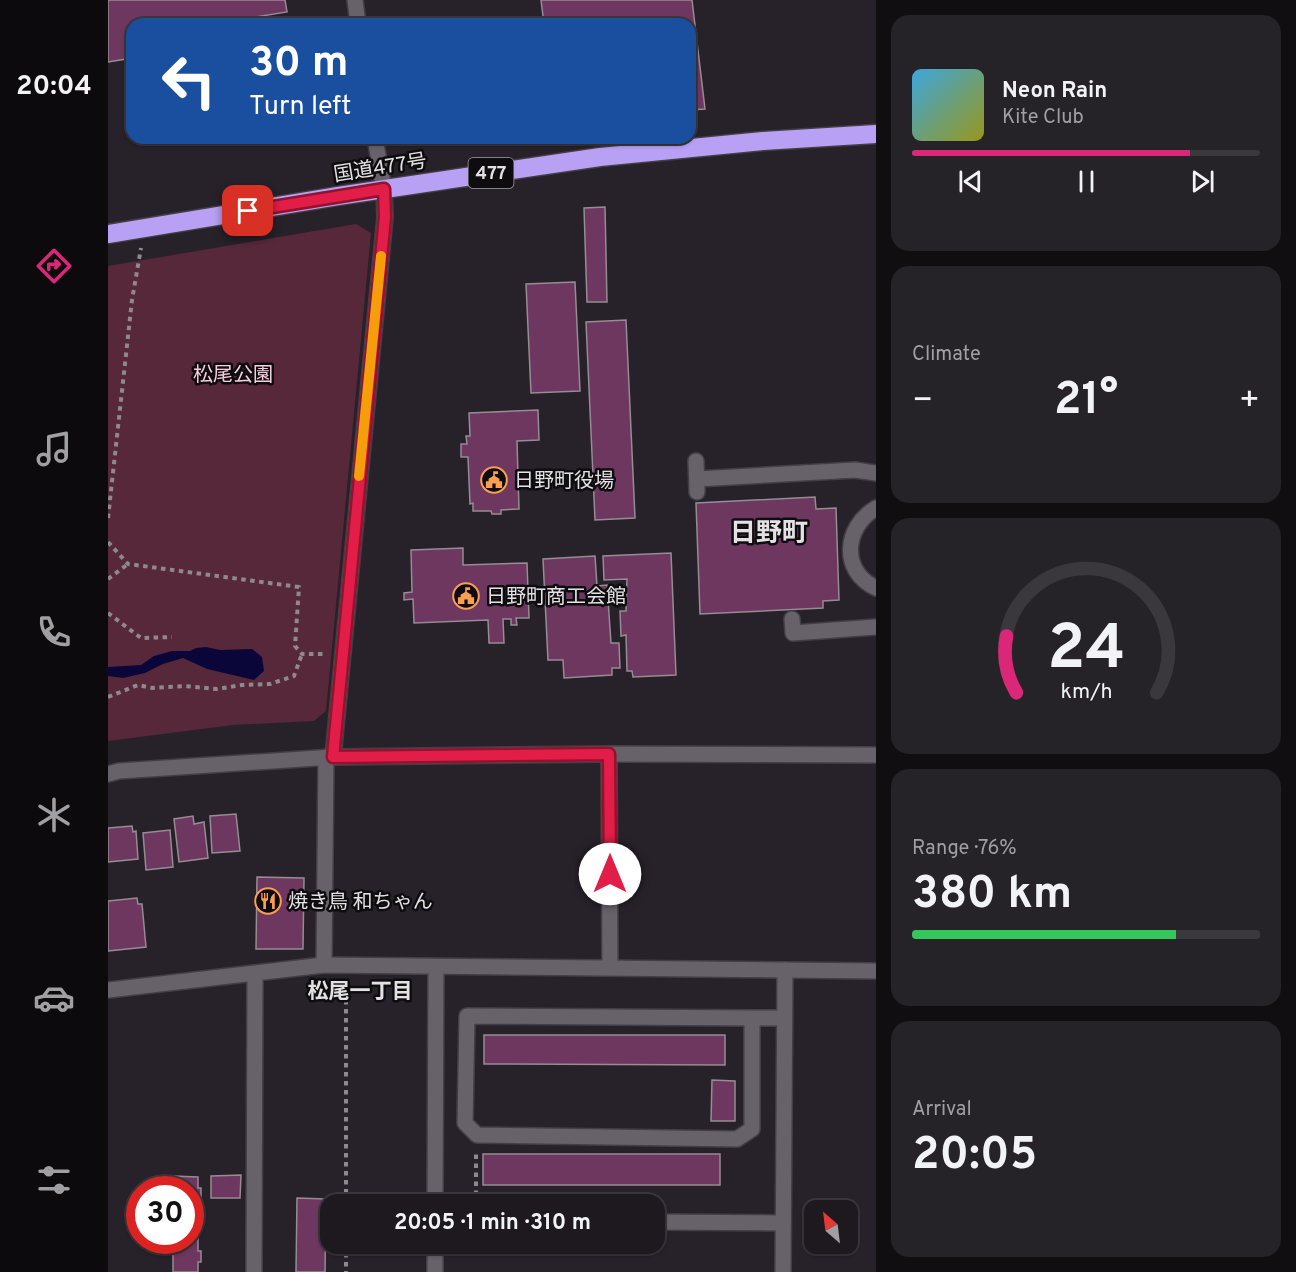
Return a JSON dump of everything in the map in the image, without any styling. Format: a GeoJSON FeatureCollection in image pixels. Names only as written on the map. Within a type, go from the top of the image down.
{"type":"FeatureCollection","features":[{"type":"Feature","properties":{"kind":"highway","name":"国道477号"},"geometry":{"type":"LineString","coordinates":[[108,234],[600,157],[763,141],[876,134]]}},
{"type":"Feature","properties":{"kind":"street"},"geometry":{"type":"LineString","coordinates":[[355,0],[357,18]]}},
{"type":"Feature","properties":{"kind":"street"},"geometry":{"type":"LineString","coordinates":[[324,965],[329,757],[342,653],[385,217],[384,189],[376,144]]}},
{"type":"Feature","properties":{"kind":"street"},"geometry":{"type":"LineString","coordinates":[[696,461],[697,485],[855,470],[876,473]]}},
{"type":"Feature","properties":{"kind":"street"},"geometry":{"type":"LineString","coordinates":[[876,508],[862,518],[857,525],[850,550],[851,559],[859,574],[876,588]]}},
{"type":"Feature","properties":{"kind":"street"},"geometry":{"type":"LineString","coordinates":[[792,619],[793,633],[876,627]]}},
{"type":"Feature","properties":{"kind":"street"},"geometry":{"type":"LineString","coordinates":[[609,754],[610,968]]}},
{"type":"Feature","properties":{"kind":"street"},"geometry":{"type":"LineString","coordinates":[[108,774],[120,771],[329,757],[609,754],[876,755]]}},
{"type":"Feature","properties":{"kind":"street"},"geometry":{"type":"LineString","coordinates":[[108,990],[324,965],[876,971]]}},
{"type":"Feature","properties":{"kind":"street"},"geometry":{"type":"LineString","coordinates":[[435,1194],[436,967]]}},
{"type":"Feature","properties":{"kind":"street"},"geometry":{"type":"LineString","coordinates":[[783,1272],[784,970]]}},
{"type":"Feature","properties":{"kind":"street"},"geometry":{"type":"LineString","coordinates":[[254,1272],[255,974]]}},
{"type":"Feature","properties":{"kind":"street"},"geometry":{"type":"LineString","coordinates":[[752,1018],[752,1129],[737,1139],[477,1135],[465,1123],[467,1016],[784,1018]]}},
{"type":"Feature","properties":{"kind":"street"},"geometry":{"type":"LineString","coordinates":[[665,1222],[783,1223]]}},
{"type":"Feature","properties":{"kind":"street"},"geometry":{"type":"LineString","coordinates":[[435,1254],[435,1272]]}},
{"type":"Feature","properties":{"kind":"path"},"geometry":{"type":"LineString","coordinates":[[108,518],[132,300],[141,247]]}},
{"type":"Feature","properties":{"kind":"path"},"geometry":{"type":"LineString","coordinates":[[108,542],[128,564],[299,587],[295,646],[302,654]]}},
{"type":"Feature","properties":{"kind":"path"},"geometry":{"type":"LineString","coordinates":[[108,579],[128,564]]}},
{"type":"Feature","properties":{"kind":"path"},"geometry":{"type":"LineString","coordinates":[[108,613],[141,638],[172,638]]}},
{"type":"Feature","properties":{"kind":"path"},"geometry":{"type":"LineString","coordinates":[[302,654],[342,653]]}},
{"type":"Feature","properties":{"kind":"path"},"geometry":{"type":"LineString","coordinates":[[108,697],[138,685],[152,688],[184,686],[217,688],[270,684],[294,676],[302,654]]}},
{"type":"Feature","properties":{"kind":"path"},"geometry":{"type":"LineString","coordinates":[[346,966],[346,1194]]}},
{"type":"Feature","properties":{"kind":"path"},"geometry":{"type":"LineString","coordinates":[[476,1194],[477,1135]]}},
{"type":"Feature","properties":{"kind":"path"},"geometry":{"type":"LineString","coordinates":[[346,1254],[346,1272]]}},
{"type":"Feature","properties":{"kind":"green space","name":"松尾公園"},"geometry":{"type":"Polygon","coordinates":[[[356,224],[371,233],[326,711],[314,721],[233,725],[108,741],[108,266],[356,224]]]}},
{"type":"Feature","properties":{"kind":"shaded area"},"geometry":{"type":"Polygon","coordinates":[[[206,647],[220,650],[252,649],[262,657],[264,671],[254,680],[207,669],[183,658],[145,673],[123,678],[108,676],[108,667],[141,665],[154,656],[172,651],[190,651],[206,647]]]}},
{"type":"Feature","properties":{"kind":"building"},"geometry":{"type":"Polygon","coordinates":[[[108,0],[285,0],[287,12],[249,18],[126,18],[126,59],[108,62],[108,0]]]}},
{"type":"Feature","properties":{"kind":"building"},"geometry":{"type":"Polygon","coordinates":[[[541,0],[692,0],[694,18],[543,18],[541,0]]]}},
{"type":"Feature","properties":{"kind":"building"},"geometry":{"type":"Polygon","coordinates":[[[696,34],[705,109],[696,110],[696,34]]]}},
{"type":"Feature","properties":{"kind":"building"},"geometry":{"type":"Polygon","coordinates":[[[605,207],[607,302],[587,302],[584,208],[605,207]]]}},
{"type":"Feature","properties":{"kind":"building"},"geometry":{"type":"Polygon","coordinates":[[[575,282],[580,391],[531,393],[526,284],[575,282]]]}},
{"type":"Feature","properties":{"kind":"building"},"geometry":{"type":"Polygon","coordinates":[[[626,320],[635,518],[595,520],[586,322],[626,320]]]}},
{"type":"Feature","properties":{"kind":"building","name":"日野町役場"},"geometry":{"type":"Polygon","coordinates":[[[538,410],[539,440],[517,441],[519,509],[501,510],[501,514],[492,514],[491,511],[473,511],[473,503],[470,504],[468,457],[461,457],[461,444],[467,444],[466,436],[470,436],[469,413],[538,410]]]}},
{"type":"Feature","properties":{"kind":"building"},"geometry":{"type":"Polygon","coordinates":[[[815,497],[816,509],[836,508],[839,600],[823,601],[823,608],[700,614],[696,503],[815,497]]]}},
{"type":"Feature","properties":{"kind":"building","name":"日野町商工会館"},"geometry":{"type":"Polygon","coordinates":[[[463,548],[463,565],[527,563],[529,618],[516,618],[517,625],[511,625],[511,619],[503,619],[504,643],[489,643],[488,620],[414,623],[413,599],[404,600],[404,593],[412,592],[411,550],[463,548]]]}},
{"type":"Feature","properties":{"kind":"building"},"geometry":{"type":"Polygon","coordinates":[[[671,553],[676,675],[633,677],[632,671],[627,671],[626,635],[621,636],[620,611],[626,611],[627,579],[604,580],[603,556],[671,553]]]}},
{"type":"Feature","properties":{"kind":"building"},"geometry":{"type":"Polygon","coordinates":[[[595,556],[597,586],[607,585],[611,643],[619,643],[620,668],[612,668],[612,675],[564,678],[563,660],[548,660],[543,559],[595,556]]]}},
{"type":"Feature","properties":{"kind":"building"},"geometry":{"type":"Polygon","coordinates":[[[236,814],[240,851],[212,853],[210,816],[236,814]]]}},
{"type":"Feature","properties":{"kind":"building"},"geometry":{"type":"Polygon","coordinates":[[[193,816],[194,824],[204,822],[208,858],[179,862],[174,819],[193,816]]]}},
{"type":"Feature","properties":{"kind":"building"},"geometry":{"type":"Polygon","coordinates":[[[132,826],[133,832],[136,831],[138,859],[108,862],[108,828],[132,826]]]}},
{"type":"Feature","properties":{"kind":"building"},"geometry":{"type":"Polygon","coordinates":[[[170,830],[173,867],[146,870],[143,833],[170,830]]]}},
{"type":"Feature","properties":{"kind":"building"},"geometry":{"type":"Polygon","coordinates":[[[257,877],[304,878],[303,949],[256,949],[257,877]]]}},
{"type":"Feature","properties":{"kind":"building"},"geometry":{"type":"Polygon","coordinates":[[[137,898],[138,904],[142,904],[146,947],[108,951],[108,901],[137,898]]]}},
{"type":"Feature","properties":{"kind":"building"},"geometry":{"type":"Polygon","coordinates":[[[484,1035],[725,1035],[725,1065],[484,1064],[484,1035]]]}},
{"type":"Feature","properties":{"kind":"building"},"geometry":{"type":"Polygon","coordinates":[[[712,1080],[735,1081],[735,1121],[711,1121],[712,1080]]]}},
{"type":"Feature","properties":{"kind":"building"},"geometry":{"type":"Polygon","coordinates":[[[483,1154],[720,1154],[720,1185],[483,1185],[483,1154]]]}},
{"type":"Feature","properties":{"kind":"building"},"geometry":{"type":"Polygon","coordinates":[[[241,1175],[240,1198],[211,1198],[211,1176],[241,1175]]]}},
{"type":"Feature","properties":{"kind":"building"},"geometry":{"type":"Polygon","coordinates":[[[297,1198],[320,1199],[320,1254],[325,1254],[325,1272],[296,1272],[297,1198]]]}},
{"type":"Feature","properties":{"kind":"building"},"geometry":{"type":"Polygon","coordinates":[[[173,1254],[201,1254],[198,1272],[173,1272],[173,1254]]]}},
{"type":"Feature","properties":{"kind":"slow traffic"},"geometry":{"type":"LineString","coordinates":[[359,476],[381,256]]}},
{"type":"Feature","properties":{"kind":"place","name":"日野町役場"},"geometry":{"type":"Point","coordinates":[494,480]}},
{"type":"Feature","properties":{"kind":"place","name":"日野町商工会館"},"geometry":{"type":"Point","coordinates":[466,596]}},
{"type":"Feature","properties":{"kind":"place","name":"焼き鳥 和ちゃん"},"geometry":{"type":"Point","coordinates":[268,901]}},
{"type":"Feature","properties":{"kind":"district","name":"日野町"},"geometry":{"type":"Point","coordinates":[769,532]}},
{"type":"Feature","properties":{"kind":"district","name":"松尾一丁目"},"geometry":{"type":"Point","coordinates":[360,991]}},
{"type":"Feature","properties":{"kind":"route"},"geometry":{"type":"LineString","coordinates":[[248,211],[384,189],[385,217],[333,757],[609,754],[610,874]]}}]}
